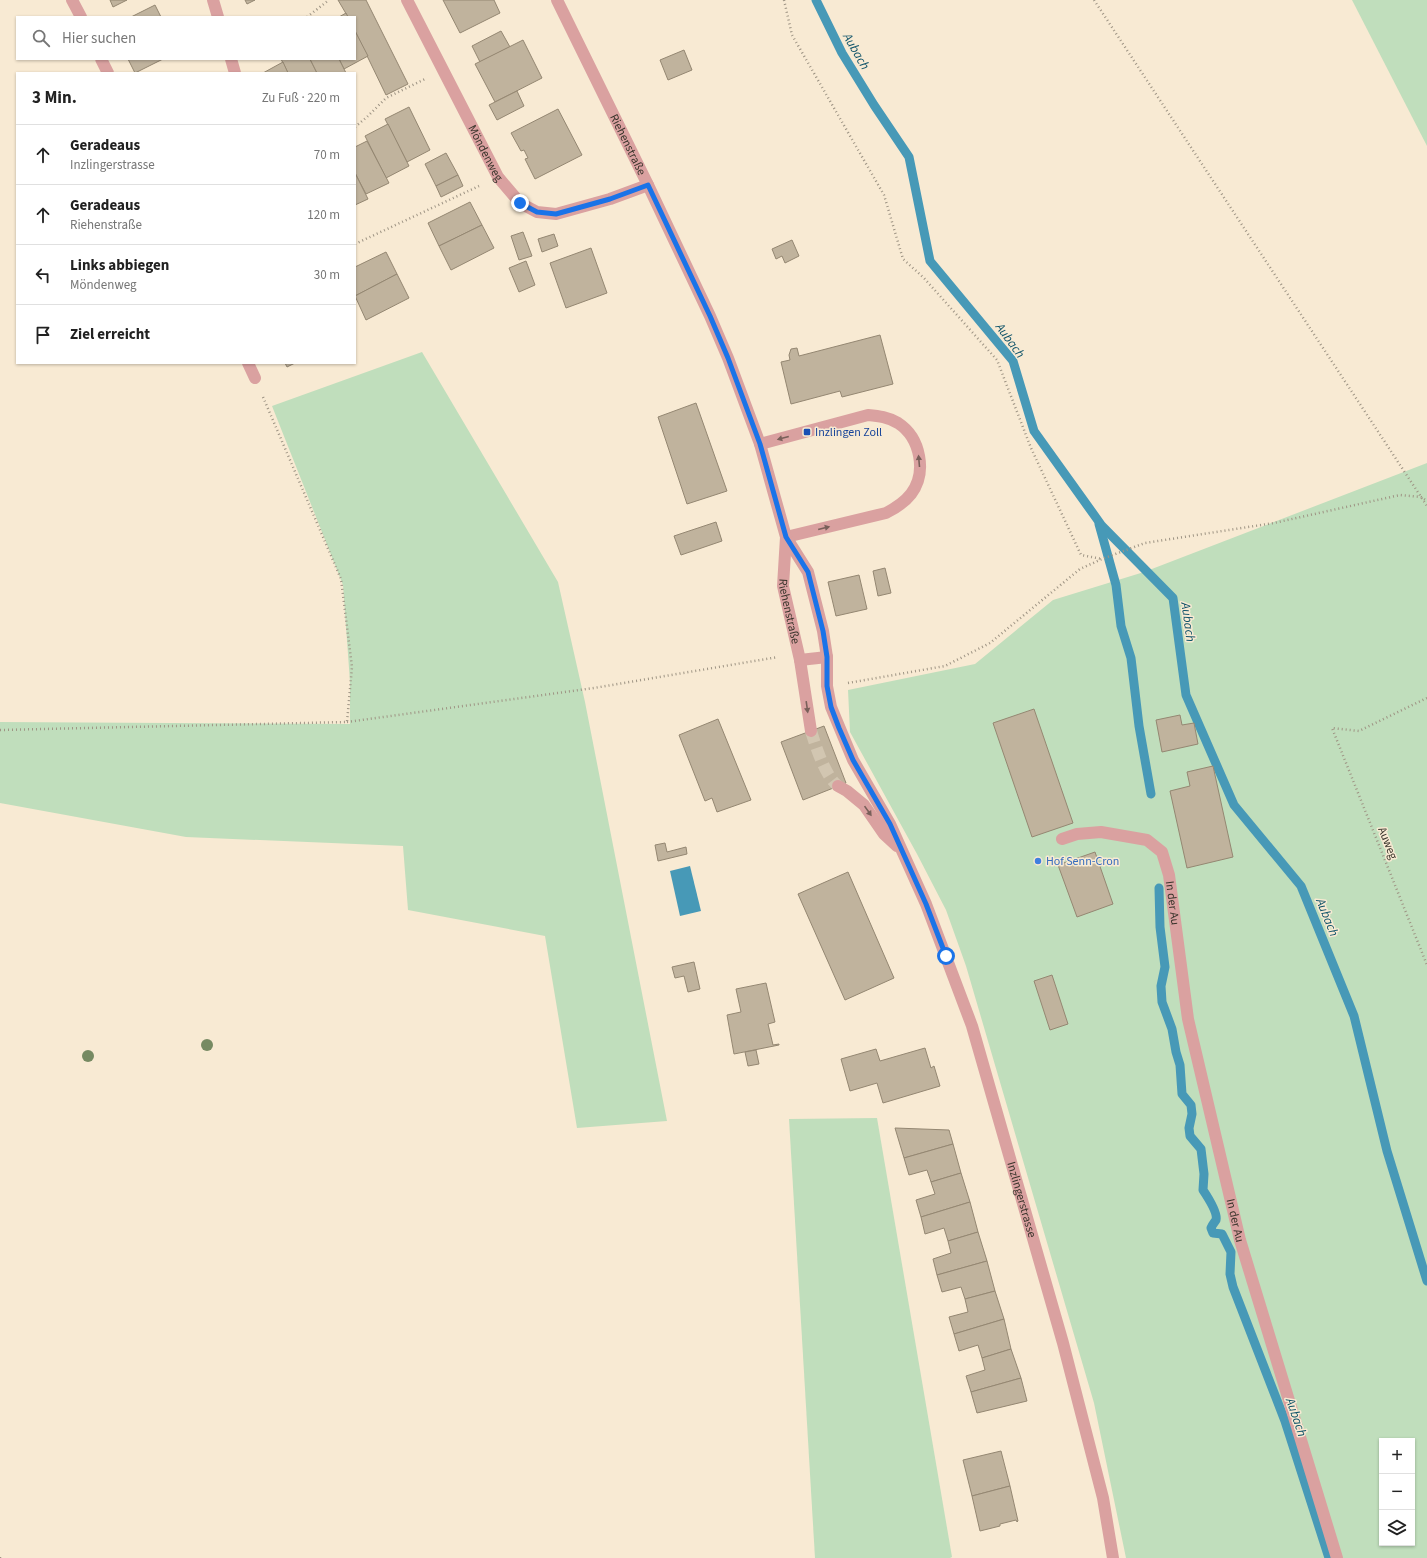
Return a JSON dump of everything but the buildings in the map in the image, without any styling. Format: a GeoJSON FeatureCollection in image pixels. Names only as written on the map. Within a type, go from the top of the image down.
{"type":"FeatureCollection","features":[{"type":"Feature","properties":{"kind":"street"},"geometry":{"type":"LineString","coordinates":[[72,0],[80,16]]}},
{"type":"Feature","properties":{"kind":"street"},"geometry":{"type":"LineString","coordinates":[[213,0],[218,16]]}},
{"type":"Feature","properties":{"kind":"street","name":"Möndenweg"},"geometry":{"type":"LineString","coordinates":[[407,0],[498,177],[520,203],[537,212],[556,214],[610,199],[648,185]]}},
{"type":"Feature","properties":{"kind":"street","name":"Riehenstraße"},"geometry":{"type":"LineString","coordinates":[[557,0],[648,185],[725,351],[760,444],[786,537],[808,572],[823,631],[827,657],[827,683]]}},
{"type":"Feature","properties":{"kind":"street"},"geometry":{"type":"LineString","coordinates":[[102,60],[108,72]]}},
{"type":"Feature","properties":{"kind":"street"},"geometry":{"type":"LineString","coordinates":[[231,60],[236,72]]}},
{"type":"Feature","properties":{"kind":"street"},"geometry":{"type":"LineString","coordinates":[[248,364],[255,378]]}},
{"type":"Feature","properties":{"kind":"street"},"geometry":{"type":"LineString","coordinates":[[760,444],[868,415],[884,416],[898,423],[910,434],[917,448],[920,464],[918,480],[911,494],[900,506],[886,513],[786,537]]}},
{"type":"Feature","properties":{"kind":"street","name":"Riehenstraße"},"geometry":{"type":"LineString","coordinates":[[786,537],[783,586],[799,657],[810,731]]}},
{"type":"Feature","properties":{"kind":"street"},"geometry":{"type":"LineString","coordinates":[[799,657],[827,657]]}},
{"type":"Feature","properties":{"kind":"street","name":"Inzlingerstrasse"},"geometry":{"type":"LineString","coordinates":[[827,683],[831,707],[850,753],[890,824],[900,850],[926,904],[972,1026],[1063,1343],[1104,1498],[1112,1558]]}},
{"type":"Feature","properties":{"kind":"street","name":"Inzlingerstrasse"},"geometry":{"type":"LineString","coordinates":[[838,786],[847,791],[864,805],[884,834],[900,850]]}},
{"type":"Feature","properties":{"kind":"street","name":"In der Au"},"geometry":{"type":"LineString","coordinates":[[1062,839],[1077,834],[1101,832],[1147,840],[1162,852],[1169,875],[1188,1019],[1240,1240],[1286,1396],[1337,1558]]}},
{"type":"Feature","properties":{"kind":"path"},"geometry":{"type":"LineString","coordinates":[[308,16],[329,0]]}},
{"type":"Feature","properties":{"kind":"path"},"geometry":{"type":"LineString","coordinates":[[784,0],[792,34],[884,195],[903,259],[924,278],[997,360],[1031,448],[1081,555],[1102,559]]}},
{"type":"Feature","properties":{"kind":"path"},"geometry":{"type":"LineString","coordinates":[[1094,0],[1427,506]]}},
{"type":"Feature","properties":{"kind":"path"},"geometry":{"type":"LineString","coordinates":[[356,125],[367,117],[386,98],[443,70]]}},
{"type":"Feature","properties":{"kind":"path"},"geometry":{"type":"LineString","coordinates":[[356,244],[498,177]]}},
{"type":"Feature","properties":{"kind":"path"},"geometry":{"type":"LineString","coordinates":[[255,378],[341,579],[352,668],[347,722]]}},
{"type":"Feature","properties":{"kind":"path"},"geometry":{"type":"LineString","coordinates":[[827,683],[945,666],[990,643],[1080,569],[1145,543],[1274,523],[1400,495],[1421,497],[1427,501]]}},
{"type":"Feature","properties":{"kind":"path"},"geometry":{"type":"LineString","coordinates":[[0,730],[347,722],[594,688],[799,657]]}},
{"type":"Feature","properties":{"kind":"path","name":"Auweg"},"geometry":{"type":"LineString","coordinates":[[1427,698],[1359,731],[1332,728],[1427,965]]}},
{"type":"Feature","properties":{"kind":"green space"},"geometry":{"type":"Polygon","coordinates":[[[1352,0],[1427,0],[1427,146],[1352,0]]]}},
{"type":"Feature","properties":{"kind":"green space"},"geometry":{"type":"Polygon","coordinates":[[[422,352],[558,582],[585,702],[667,1121],[577,1128],[545,936],[408,910],[403,846],[186,837],[0,803],[0,722],[350,724],[350,682],[343,585],[272,406],[422,352]]]}},
{"type":"Feature","properties":{"kind":"green space"},"geometry":{"type":"Polygon","coordinates":[[[1427,463],[1427,1558],[1126,1558],[1094,1403],[966,966],[946,910],[850,732],[848,690],[975,664],[1053,600],[1144,572],[1427,463]]]}},
{"type":"Feature","properties":{"kind":"green space"},"geometry":{"type":"Polygon","coordinates":[[[877,1118],[952,1557],[950,1558],[815,1558],[789,1119],[877,1118]]]}},
{"type":"Feature","properties":{"kind":"water"},"geometry":{"type":"Polygon","coordinates":[[[690,866],[701,911],[680,916],[670,871],[690,866]]]}},
{"type":"Feature","properties":{"kind":"waterway","name":"Aubach"},"geometry":{"type":"LineString","coordinates":[[816,0],[842,53],[874,105],[909,157],[930,261],[1013,361],[1034,431],[1102,526],[1173,598],[1186,695],[1234,805],[1301,886],[1354,1016],[1387,1151],[1427,1281]]}},
{"type":"Feature","properties":{"kind":"waterway"},"geometry":{"type":"LineString","coordinates":[[1099,524],[1116,585],[1121,626],[1131,658],[1139,726],[1151,794]]}},
{"type":"Feature","properties":{"kind":"waterway"},"geometry":{"type":"LineString","coordinates":[[1159,888],[1160,927],[1165,967],[1161,986],[1162,1002],[1172,1029],[1180,1065],[1182,1094],[1191,1105],[1192,1114],[1189,1128],[1190,1136],[1201,1149],[1204,1174],[1203,1190],[1212,1205],[1216,1217],[1216,1220],[1211,1228],[1213,1233],[1222,1234],[1231,1252],[1230,1274],[1233,1287],[1285,1421],[1329,1558]]}},
{"type":"Feature","properties":{"kind":"tunnel"},"geometry":{"type":"LineString","coordinates":[[811,731],[818,753],[825,768],[838,786]]}},
{"type":"Feature","properties":{"kind":"place","name":"Inzlingen Zoll"},"geometry":{"type":"Point","coordinates":[807,432]}},
{"type":"Feature","properties":{"kind":"place","name":"Hof Senn-Cron"},"geometry":{"type":"Point","coordinates":[1038,861]}},
{"type":"Feature","properties":{"kind":"route"},"geometry":{"type":"LineString","coordinates":[[520,203],[537,212],[556,214],[610,199],[648,185],[710,316],[728,358],[760,444],[786,537],[808,572],[823,631],[827,657],[827,686],[831,707],[839,728],[853,760],[890,824],[900,850],[926,904],[946,956]]}}]}
